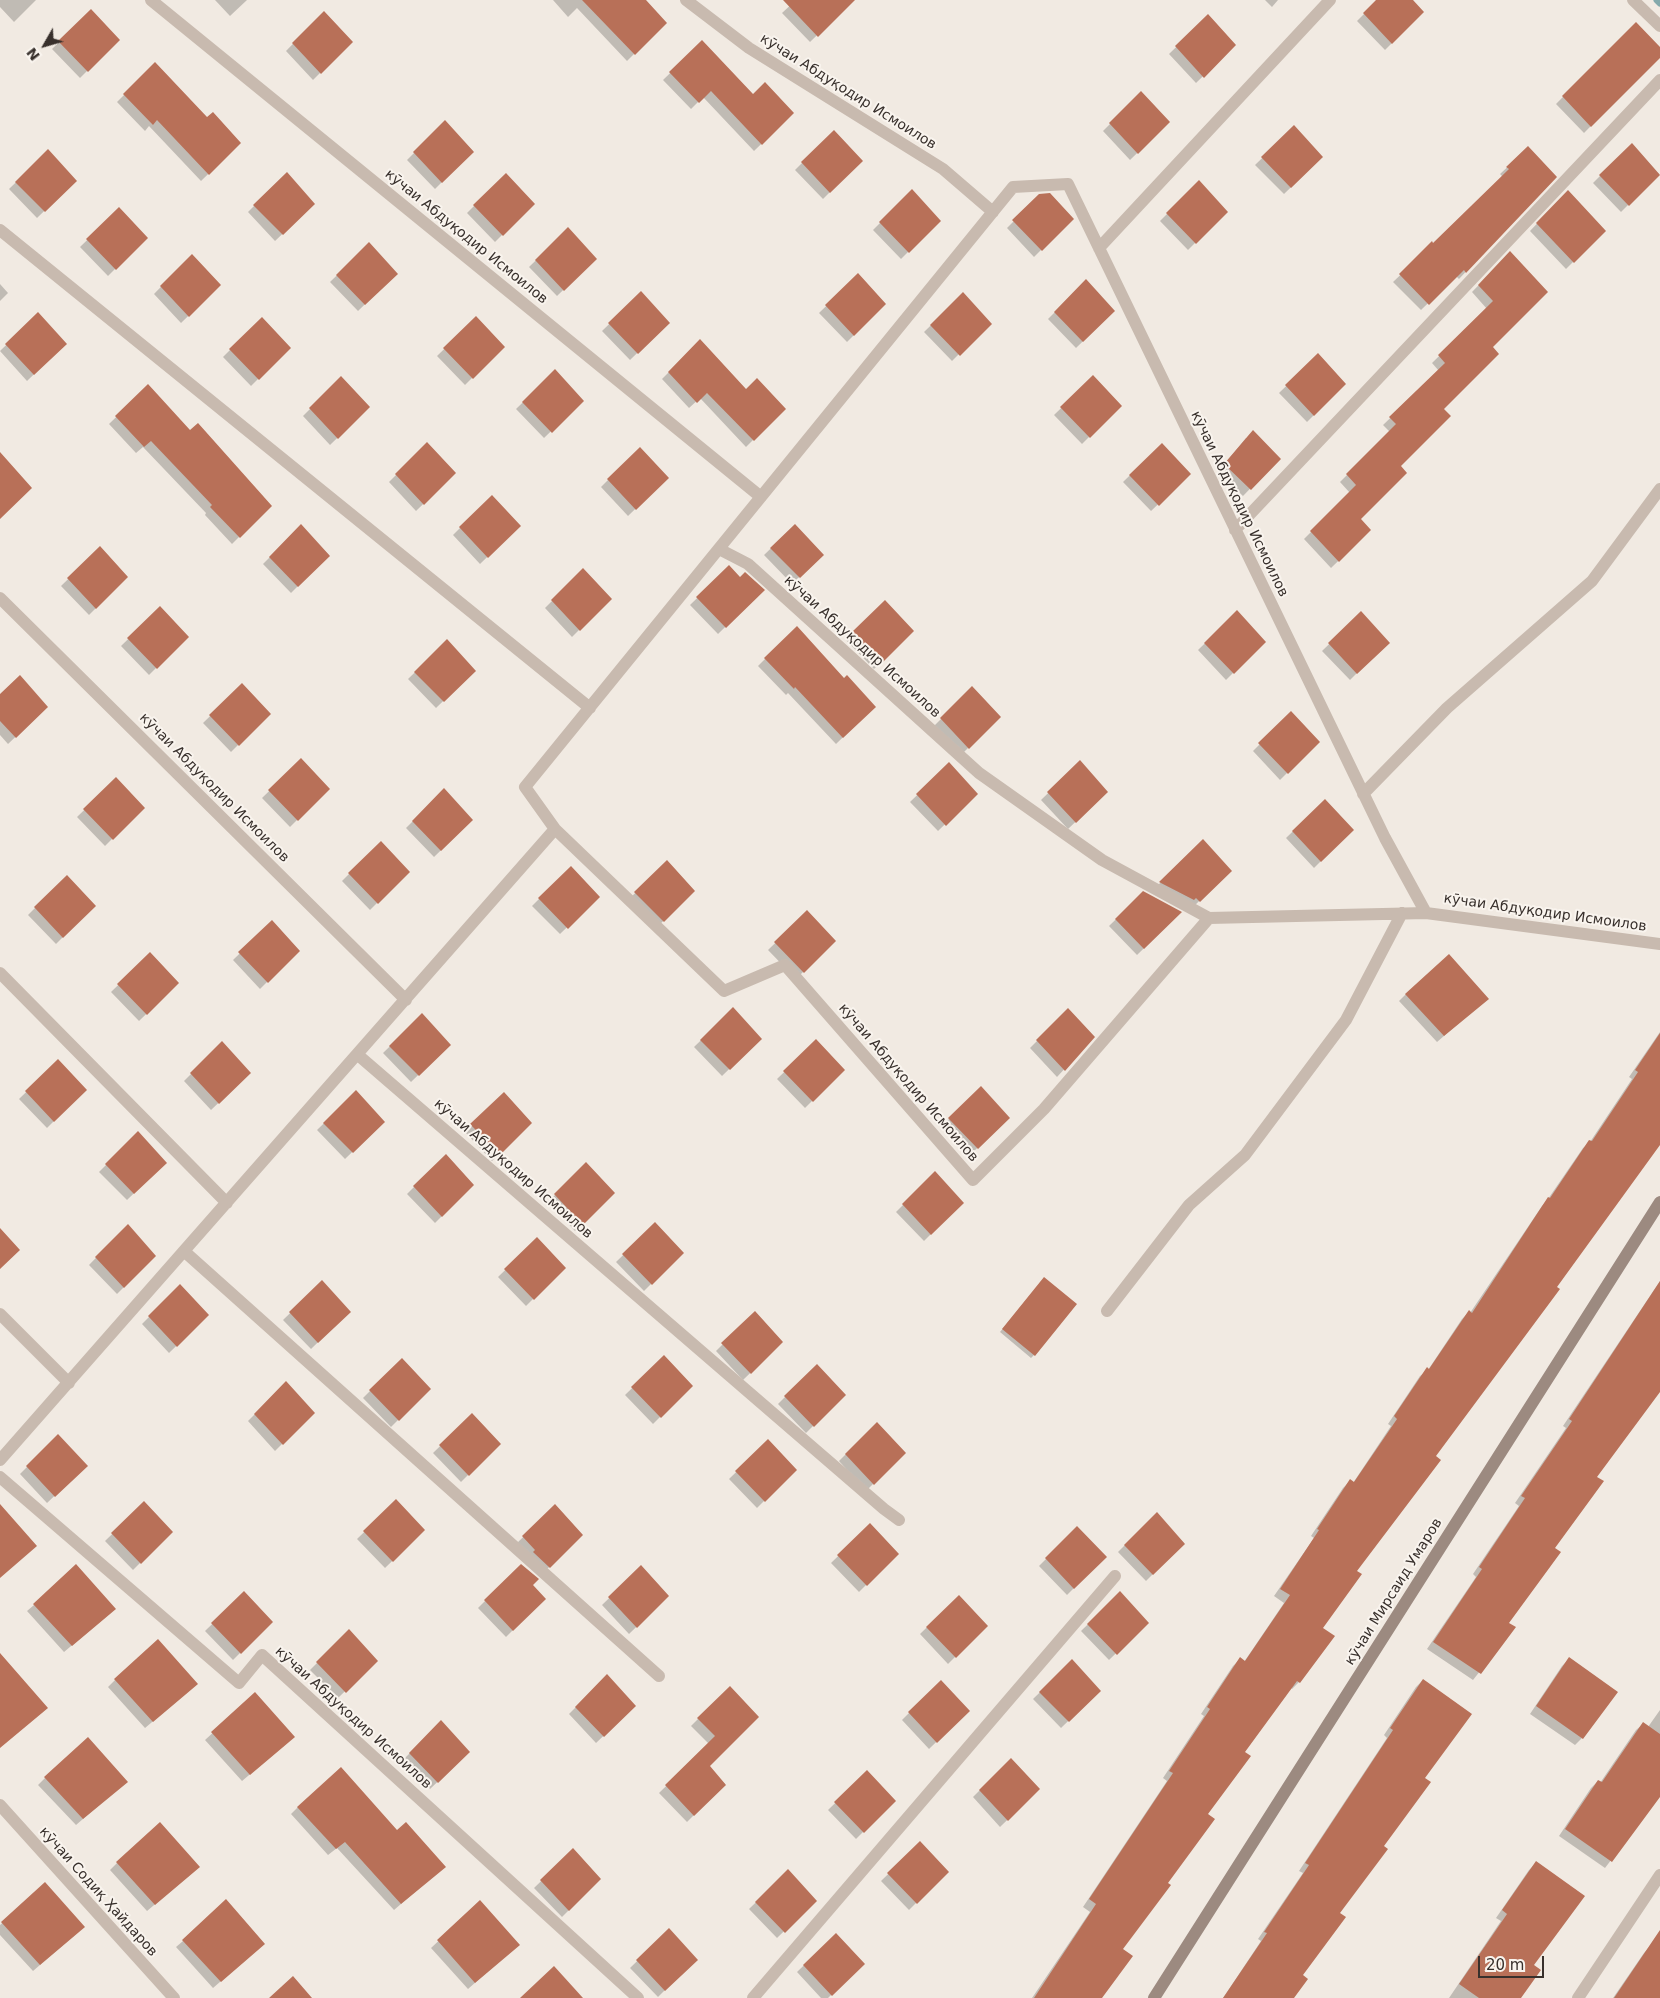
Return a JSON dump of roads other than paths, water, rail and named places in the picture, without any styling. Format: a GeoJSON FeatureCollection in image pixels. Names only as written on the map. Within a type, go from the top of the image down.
{"type":"FeatureCollection","features":[{"type":"Feature","properties":{"kind":"street","name":"кӯчаи Абдуқодир Исмоилов"},"geometry":{"type":"LineString","coordinates":[[151,0],[761,497]]}},
{"type":"Feature","properties":{"kind":"street","name":"кӯчаи Абдуқодир Исмоилов"},"geometry":{"type":"LineString","coordinates":[[686,0],[749,48],[944,169],[993,212]]}},
{"type":"Feature","properties":{"kind":"street"},"geometry":{"type":"LineString","coordinates":[[1099,248],[1330,0]]}},
{"type":"Feature","properties":{"kind":"street"},"geometry":{"type":"LineString","coordinates":[[1632,0],[1660,26]]}},
{"type":"Feature","properties":{"kind":"street"},"geometry":{"type":"LineString","coordinates":[[1235,530],[1660,80]]}},
{"type":"Feature","properties":{"kind":"street","name":"кӯчаи Абдуқодир Исмоилов"},"geometry":{"type":"LineString","coordinates":[[1209,918],[1044,1109],[973,1180],[785,965],[724,991],[556,829],[525,787],[1013,187],[1068,184],[1363,794],[1426,913]]}},
{"type":"Feature","properties":{"kind":"street"},"geometry":{"type":"LineString","coordinates":[[0,230],[590,708]]}},
{"type":"Feature","properties":{"kind":"street"},"geometry":{"type":"LineString","coordinates":[[1363,794],[1447,708],[1592,581],[1660,489]]}},
{"type":"Feature","properties":{"kind":"street","name":"кӯчаи Абдуқодир Исмоилов"},"geometry":{"type":"LineString","coordinates":[[719,549],[748,564],[979,773],[1102,860],[1209,918],[1426,913],[1660,944]]}},
{"type":"Feature","properties":{"kind":"street","name":"кӯчаи Абдуқодир Исмоилов"},"geometry":{"type":"LineString","coordinates":[[0,598],[406,1000]]}},
{"type":"Feature","properties":{"kind":"street"},"geometry":{"type":"LineString","coordinates":[[0,1460],[556,829]]}},
{"type":"Feature","properties":{"kind":"street"},"geometry":{"type":"LineString","coordinates":[[1107,1311],[1189,1205],[1245,1155],[1346,1020],[1402,913]]}},
{"type":"Feature","properties":{"kind":"street"},"geometry":{"type":"LineString","coordinates":[[0,973],[227,1203]]}},
{"type":"Feature","properties":{"kind":"street","name":"кӯчаи Абдуқодир Исмоилов"},"geometry":{"type":"LineString","coordinates":[[358,1055],[899,1520]]}},
{"type":"Feature","properties":{"kind":"street","name":"кӯчаи Мирсаид Умаров"},"geometry":{"type":"LineString","coordinates":[[1154,1998],[1660,1202]]}},
{"type":"Feature","properties":{"kind":"street"},"geometry":{"type":"LineString","coordinates":[[185,1252],[659,1676]]}},
{"type":"Feature","properties":{"kind":"street"},"geometry":{"type":"LineString","coordinates":[[0,1314],[69,1383]]}},
{"type":"Feature","properties":{"kind":"street","name":"кӯчаи Абдуқодир Исмоилов"},"geometry":{"type":"LineString","coordinates":[[0,1477],[239,1683],[262,1655],[638,1998]]}},
{"type":"Feature","properties":{"kind":"street"},"geometry":{"type":"LineString","coordinates":[[752,1998],[1115,1576]]}},
{"type":"Feature","properties":{"kind":"street","name":"кӯчаи Содиқ Ҳайдаров"},"geometry":{"type":"LineString","coordinates":[[0,1806],[174,1998]]}},
{"type":"Feature","properties":{"kind":"street"},"geometry":{"type":"LineString","coordinates":[[1578,1998],[1660,1876]]}},
{"type":"Feature","properties":{"kind":"waterway"},"geometry":{"type":"LineString","coordinates":[[1657,0],[1660,3]]}}]}
